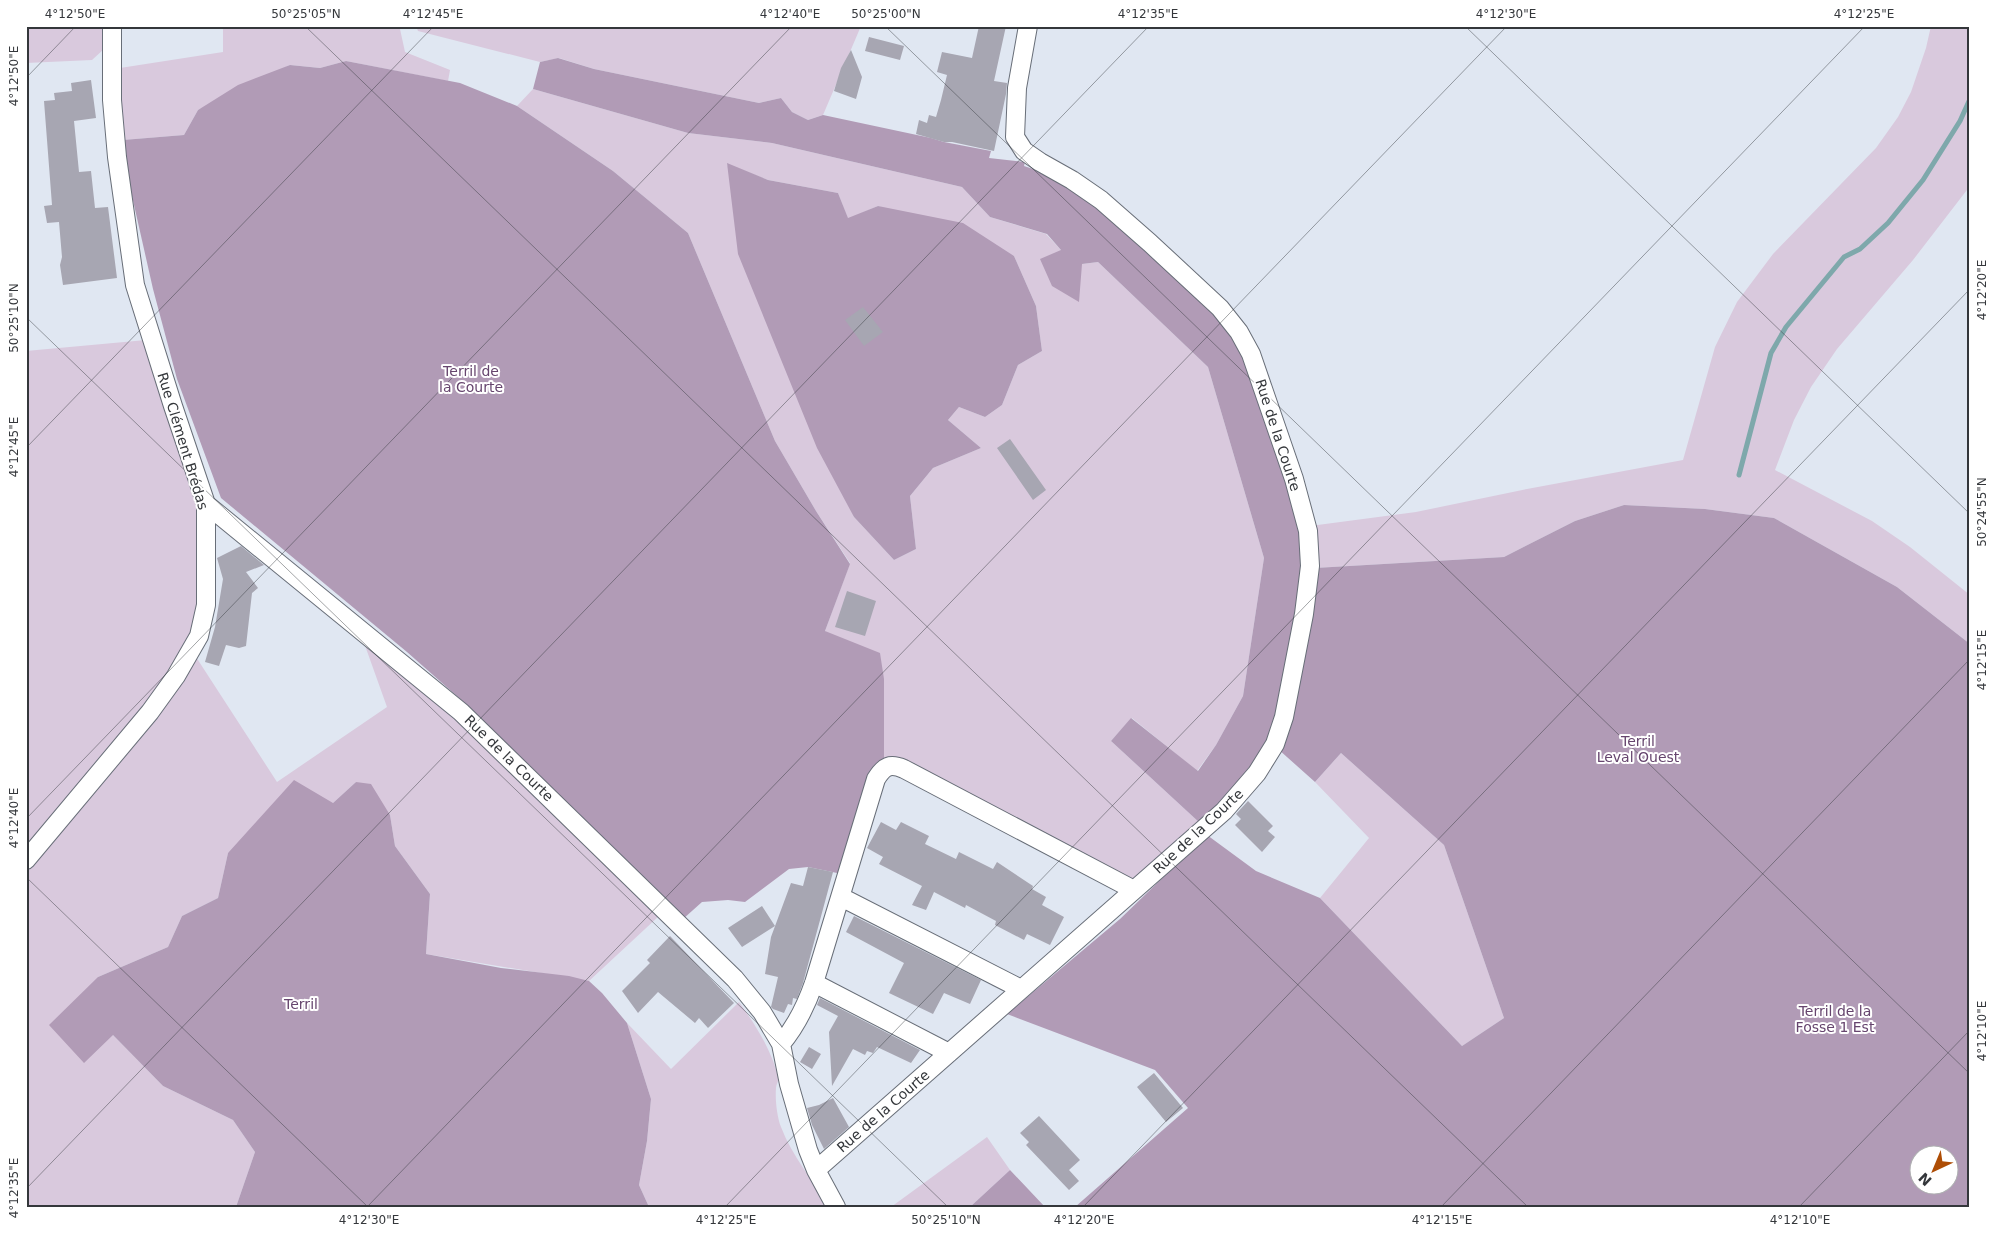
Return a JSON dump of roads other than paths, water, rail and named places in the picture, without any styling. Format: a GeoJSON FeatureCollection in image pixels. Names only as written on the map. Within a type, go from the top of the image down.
{"type":"FeatureCollection","features":[{"type":"Feature","properties":{"kind":"street","name":"Rue Clément Brédas"},"geometry":{"type":"LineString","coordinates":[[26,860],[150,712],[176,676],[199,636],[206,605],[206,504],[172,406],[135,285],[117,157],[112,100],[112,26]]}},
{"type":"Feature","properties":{"kind":"street","name":"Rue de la Courte"},"geometry":{"type":"LineString","coordinates":[[816,1170],[1224,811],[1258,773],[1275,744],[1286,709],[1304,614],[1310,566],[1308,532],[1294,479],[1254,363],[1239,332],[1220,308],[1136,230],[1101,200],[1024,151],[1016,137],[1017,88],[1028,26]]}},
{"type":"Feature","properties":{"kind":"street","name":"Rue de la Courte"},"geometry":{"type":"LineString","coordinates":[[206,504],[461,712],[735,979],[762,1012],[781,1044],[808,1150],[816,1170],[836,1207]]}},
{"type":"Feature","properties":{"kind":"street"},"geometry":{"type":"LineString","coordinates":[[781,1044],[793,1030],[803,1012],[841,897],[876,779],[887,766],[894,765],[1134,890]]}},
{"type":"Feature","properties":{"kind":"street"},"geometry":{"type":"LineString","coordinates":[[841,897],[1021,989]]}},
{"type":"Feature","properties":{"kind":"street"},"geometry":{"type":"LineString","coordinates":[[814,983],[950,1053]]}},
{"type":"Feature","properties":{"kind":"waterway"},"geometry":{"type":"LineString","coordinates":[[1739,475],[1771,353],[1786,327],[1844,257],[1860,249],[1888,223],[1923,180],[1960,121],[1970,99]]}},
{"type":"Feature","properties":{"kind":"park label","name":"Terril de la Courte"},"geometry":{"type":"Point","coordinates":[471,380]}},
{"type":"Feature","properties":{"kind":"park label","name":"Terril Leval Ouest"},"geometry":{"type":"Point","coordinates":[1638,750]}},
{"type":"Feature","properties":{"kind":"park label","name":"Terril"},"geometry":{"type":"Point","coordinates":[301,1004]}},
{"type":"Feature","properties":{"kind":"park label","name":"Terril de la Fosse 1 Est"},"geometry":{"type":"Point","coordinates":[1835,1020]}}]}
